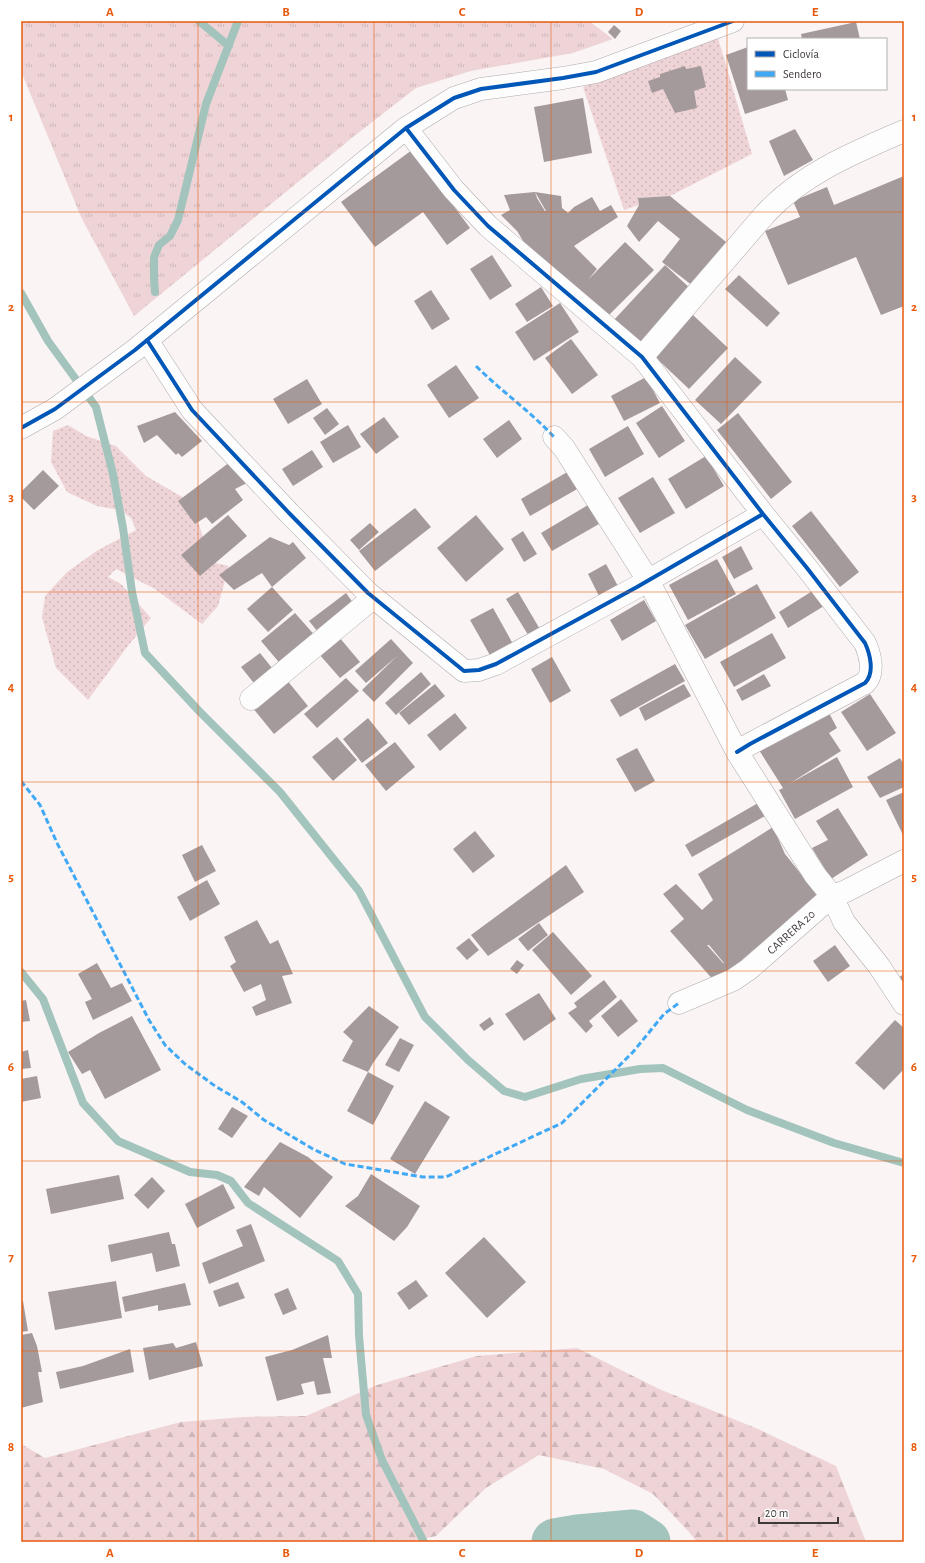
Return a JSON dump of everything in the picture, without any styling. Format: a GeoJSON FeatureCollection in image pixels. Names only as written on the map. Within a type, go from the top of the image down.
{"type":"FeatureCollection","features":[{"type":"Feature","properties":{"kind":"street"},"geometry":{"type":"LineString","coordinates":[[21,428],[55,409],[141,345],[406,128],[454,98],[481,89],[596,72],[733,21]]}},
{"type":"Feature","properties":{"kind":"street"},"geometry":{"type":"LineString","coordinates":[[406,128],[454,190],[488,226],[642,356],[762,514],[807,568],[865,643],[871,671],[868,681],[737,752]]}},
{"type":"Feature","properties":{"kind":"street"},"geometry":{"type":"LineString","coordinates":[[642,356],[766,213],[787,193],[838,160],[904,131]]}},
{"type":"Feature","properties":{"kind":"street"},"geometry":{"type":"LineString","coordinates":[[141,345],[192,410],[289,513],[373,598],[464,671],[479,670],[496,664],[648,580],[762,514]]}},
{"type":"Feature","properties":{"kind":"street"},"geometry":{"type":"LineString","coordinates":[[554,437],[564,448],[648,580],[737,752],[815,875],[832,896],[844,922],[861,942],[904,1004]]}},
{"type":"Feature","properties":{"kind":"street"},"geometry":{"type":"LineString","coordinates":[[251,699],[373,598]]}},
{"type":"Feature","properties":{"kind":"street","name":"CARRERA 20"},"geometry":{"type":"LineString","coordinates":[[679,1003],[733,980],[749,969],[832,896],[846,891],[904,860]]}},
{"type":"Feature","properties":{"kind":"green space"},"geometry":{"type":"Polygon","coordinates":[[[21,21],[589,21],[613,39],[573,53],[471,71],[416,88],[353,137],[134,316],[81,217],[21,71],[21,21]]]}},
{"type":"Feature","properties":{"kind":"green space"},"geometry":{"type":"Polygon","coordinates":[[[718,38],[752,154],[670,196],[639,198],[639,205],[624,210],[583,87],[718,38]]]}},
{"type":"Feature","properties":{"kind":"green space"},"geometry":{"type":"Polygon","coordinates":[[[68,425],[86,436],[116,446],[146,476],[184,498],[193,506],[203,537],[215,563],[229,566],[218,606],[202,624],[155,589],[116,569],[108,577],[121,584],[151,618],[127,647],[88,700],[56,668],[42,617],[45,596],[67,572],[98,550],[136,530],[131,518],[120,510],[97,506],[67,492],[51,462],[53,431],[68,425]]]}},
{"type":"Feature","properties":{"kind":"green space"},"geometry":{"type":"Polygon","coordinates":[[[577,1348],[659,1389],[758,1429],[836,1466],[866,1542],[697,1542],[653,1494],[604,1469],[539,1455],[486,1488],[436,1536],[409,1542],[21,1542],[21,1447],[23,1445],[45,1458],[181,1422],[244,1417],[306,1416],[377,1385],[477,1356],[577,1348]]]}},
{"type":"Feature","properties":{"kind":"building"},"geometry":{"type":"Polygon","coordinates":[[[856,22],[860,38],[802,38],[801,34],[856,22]]]}},
{"type":"Feature","properties":{"kind":"building"},"geometry":{"type":"Polygon","coordinates":[[[614,25],[621,31],[615,39],[608,32],[614,25]]]}},
{"type":"Feature","properties":{"kind":"building"},"geometry":{"type":"Polygon","coordinates":[[[747,47],[747,90],[785,90],[788,100],[745,114],[726,55],[747,47]]]}},
{"type":"Feature","properties":{"kind":"building"},"geometry":{"type":"Polygon","coordinates":[[[685,66],[686,69],[701,66],[706,87],[694,91],[697,108],[675,113],[663,89],[652,93],[648,81],[660,77],[660,74],[685,66]]]}},
{"type":"Feature","properties":{"kind":"building"},"geometry":{"type":"Polygon","coordinates":[[[583,98],[592,153],[544,162],[534,107],[583,98]]]}},
{"type":"Feature","properties":{"kind":"building"},"geometry":{"type":"Polygon","coordinates":[[[795,129],[813,160],[784,176],[769,141],[795,129]]]}},
{"type":"Feature","properties":{"kind":"building"},"geometry":{"type":"Polygon","coordinates":[[[412,150],[470,228],[447,245],[423,212],[375,247],[341,202],[412,150]]]}},
{"type":"Feature","properties":{"kind":"building"},"geometry":{"type":"Polygon","coordinates":[[[904,176],[904,306],[881,315],[856,257],[788,285],[765,231],[800,217],[793,201],[827,187],[834,205],[904,176]]]}},
{"type":"Feature","properties":{"kind":"building"},"geometry":{"type":"Polygon","coordinates":[[[535,192],[561,196],[562,208],[568,213],[574,207],[592,197],[600,211],[611,205],[618,217],[574,246],[597,269],[588,280],[625,242],[654,270],[603,321],[525,244],[517,231],[501,215],[510,210],[504,195],[535,192]],[[535,192],[537,198],[546,211],[535,192]]]}},
{"type":"Feature","properties":{"kind":"building"},"geometry":{"type":"Polygon","coordinates":[[[670,196],[731,246],[693,286],[662,262],[680,239],[658,221],[639,242],[627,226],[639,205],[638,198],[670,196]]]}},
{"type":"Feature","properties":{"kind":"building"},"geometry":{"type":"Polygon","coordinates":[[[492,255],[512,286],[490,300],[470,269],[492,255]]]}},
{"type":"Feature","properties":{"kind":"building"},"geometry":{"type":"Polygon","coordinates":[[[665,265],[693,291],[641,347],[613,321],[665,265]]]}},
{"type":"Feature","properties":{"kind":"building"},"geometry":{"type":"Polygon","coordinates":[[[739,275],[780,313],[767,327],[725,289],[739,275]]]}},
{"type":"Feature","properties":{"kind":"building"},"geometry":{"type":"Polygon","coordinates":[[[541,287],[553,306],[527,322],[515,304],[541,287]]]}},
{"type":"Feature","properties":{"kind":"building"},"geometry":{"type":"Polygon","coordinates":[[[431,290],[450,319],[432,330],[414,301],[431,290]]]}},
{"type":"Feature","properties":{"kind":"building"},"geometry":{"type":"Polygon","coordinates":[[[560,303],[579,332],[534,361],[515,332],[560,303]]]}},
{"type":"Feature","properties":{"kind":"building"},"geometry":{"type":"Polygon","coordinates":[[[693,315],[728,348],[689,389],[654,356],[693,315]]]}},
{"type":"Feature","properties":{"kind":"building"},"geometry":{"type":"Polygon","coordinates":[[[571,339],[598,375],[572,394],[545,358],[571,339]]]}},
{"type":"Feature","properties":{"kind":"building"},"geometry":{"type":"Polygon","coordinates":[[[735,357],[762,382],[721,424],[695,400],[735,357]]]}},
{"type":"Feature","properties":{"kind":"building"},"geometry":{"type":"Polygon","coordinates":[[[456,365],[479,398],[449,418],[427,385],[456,365]]]}},
{"type":"Feature","properties":{"kind":"building"},"geometry":{"type":"Polygon","coordinates":[[[646,377],[660,403],[624,421],[611,396],[646,377]]]}},
{"type":"Feature","properties":{"kind":"building"},"geometry":{"type":"Polygon","coordinates":[[[307,379],[322,404],[288,424],[273,399],[307,379]]]}},
{"type":"Feature","properties":{"kind":"building"},"geometry":{"type":"Polygon","coordinates":[[[662,406],[685,441],[659,458],[636,423],[662,406]]]}},
{"type":"Feature","properties":{"kind":"building"},"geometry":{"type":"Polygon","coordinates":[[[327,408],[339,424],[325,435],[313,418],[327,408]]]}},
{"type":"Feature","properties":{"kind":"building"},"geometry":{"type":"Polygon","coordinates":[[[175,412],[202,441],[182,457],[178,453],[176,455],[157,435],[144,443],[137,426],[175,412]]]}},
{"type":"Feature","properties":{"kind":"building"},"geometry":{"type":"Polygon","coordinates":[[[738,413],[792,482],[771,499],[717,430],[738,413]]]}},
{"type":"Feature","properties":{"kind":"building"},"geometry":{"type":"Polygon","coordinates":[[[384,417],[399,437],[376,454],[360,434],[384,417]]]}},
{"type":"Feature","properties":{"kind":"building"},"geometry":{"type":"Polygon","coordinates":[[[509,420],[522,439],[497,458],[483,439],[509,420]]]}},
{"type":"Feature","properties":{"kind":"building"},"geometry":{"type":"Polygon","coordinates":[[[348,425],[361,447],[333,463],[320,442],[348,425]]]}},
{"type":"Feature","properties":{"kind":"building"},"geometry":{"type":"Polygon","coordinates":[[[628,426],[644,454],[605,477],[589,449],[628,426]]]}},
{"type":"Feature","properties":{"kind":"building"},"geometry":{"type":"Polygon","coordinates":[[[312,450],[323,467],[293,486],[282,469],[312,450]]]}},
{"type":"Feature","properties":{"kind":"building"},"geometry":{"type":"Polygon","coordinates":[[[706,456],[724,486],[686,509],[668,479],[706,456]]]}},
{"type":"Feature","properties":{"kind":"building"},"geometry":{"type":"Polygon","coordinates":[[[230,462],[247,483],[235,489],[243,500],[212,524],[206,517],[195,524],[178,501],[230,462]]]}},
{"type":"Feature","properties":{"kind":"building"},"geometry":{"type":"Polygon","coordinates":[[[43,470],[59,486],[34,510],[21,497],[21,492],[43,470]]]}},
{"type":"Feature","properties":{"kind":"building"},"geometry":{"type":"Polygon","coordinates":[[[569,471],[579,488],[530,516],[521,499],[569,471]]]}},
{"type":"Feature","properties":{"kind":"building"},"geometry":{"type":"Polygon","coordinates":[[[653,477],[675,513],[640,533],[618,498],[653,477]]]}},
{"type":"Feature","properties":{"kind":"building"},"geometry":{"type":"Polygon","coordinates":[[[588,505],[599,524],[552,551],[541,533],[588,505]]]}},
{"type":"Feature","properties":{"kind":"building"},"geometry":{"type":"Polygon","coordinates":[[[415,508],[431,527],[375,571],[359,551],[415,508]]]}},
{"type":"Feature","properties":{"kind":"building"},"geometry":{"type":"Polygon","coordinates":[[[811,511],[859,572],[840,587],[792,526],[811,511]]]}},
{"type":"Feature","properties":{"kind":"building"},"geometry":{"type":"Polygon","coordinates":[[[228,515],[247,536],[200,576],[181,555],[228,515]]]}},
{"type":"Feature","properties":{"kind":"building"},"geometry":{"type":"Polygon","coordinates":[[[476,515],[504,549],[466,582],[437,548],[476,515]]]}},
{"type":"Feature","properties":{"kind":"building"},"geometry":{"type":"Polygon","coordinates":[[[370,523],[379,532],[359,550],[350,540],[370,523]]]}},
{"type":"Feature","properties":{"kind":"building"},"geometry":{"type":"Polygon","coordinates":[[[523,531],[537,554],[524,562],[511,539],[523,531]]]}},
{"type":"Feature","properties":{"kind":"building"},"geometry":{"type":"Polygon","coordinates":[[[270,537],[289,545],[293,542],[306,558],[272,587],[262,573],[234,590],[219,575],[270,537]]]}},
{"type":"Feature","properties":{"kind":"building"},"geometry":{"type":"Polygon","coordinates":[[[741,546],[753,569],[734,579],[722,557],[741,546]]]}},
{"type":"Feature","properties":{"kind":"building"},"geometry":{"type":"Polygon","coordinates":[[[717,559],[736,594],[688,620],[669,585],[717,559]]]}},
{"type":"Feature","properties":{"kind":"building"},"geometry":{"type":"Polygon","coordinates":[[[606,564],[619,588],[600,598],[588,574],[606,564]]]}},
{"type":"Feature","properties":{"kind":"building"},"geometry":{"type":"Polygon","coordinates":[[[757,584],[776,618],[705,659],[685,625],[757,584]]]}},
{"type":"Feature","properties":{"kind":"building"},"geometry":{"type":"Polygon","coordinates":[[[272,587],[293,610],[268,632],[247,609],[272,587]]]}},
{"type":"Feature","properties":{"kind":"building"},"geometry":{"type":"Polygon","coordinates":[[[814,590],[824,606],[788,628],[779,612],[814,590]]]}},
{"type":"Feature","properties":{"kind":"building"},"geometry":{"type":"Polygon","coordinates":[[[518,592],[541,631],[530,638],[506,599],[518,592]]]}},
{"type":"Feature","properties":{"kind":"building"},"geometry":{"type":"Polygon","coordinates":[[[346,593],[354,604],[318,632],[309,621],[346,593]]]}},
{"type":"Feature","properties":{"kind":"building"},"geometry":{"type":"Polygon","coordinates":[[[644,600],[656,621],[622,641],[610,620],[644,600]]]}},
{"type":"Feature","properties":{"kind":"building"},"geometry":{"type":"Polygon","coordinates":[[[493,608],[513,644],[491,657],[470,620],[493,608]]]}},
{"type":"Feature","properties":{"kind":"building"},"geometry":{"type":"Polygon","coordinates":[[[295,613],[318,639],[283,667],[261,641],[295,613]]]}},
{"type":"Feature","properties":{"kind":"building"},"geometry":{"type":"Polygon","coordinates":[[[772,633],[786,658],[734,687],[720,662],[772,633]]]}},
{"type":"Feature","properties":{"kind":"building"},"geometry":{"type":"Polygon","coordinates":[[[339,637],[360,662],[340,678],[319,654],[339,637]]]}},
{"type":"Feature","properties":{"kind":"building"},"geometry":{"type":"Polygon","coordinates":[[[391,639],[413,663],[374,702],[362,690],[397,656],[366,683],[355,671],[391,639]]]}},
{"type":"Feature","properties":{"kind":"building"},"geometry":{"type":"Polygon","coordinates":[[[260,653],[276,673],[257,687],[241,667],[260,653]]]}},
{"type":"Feature","properties":{"kind":"building"},"geometry":{"type":"Polygon","coordinates":[[[552,657],[571,691],[550,703],[531,669],[552,657]]]}},
{"type":"Feature","properties":{"kind":"building"},"geometry":{"type":"Polygon","coordinates":[[[675,664],[685,681],[620,717],[610,700],[675,664]]]}},
{"type":"Feature","properties":{"kind":"building"},"geometry":{"type":"Polygon","coordinates":[[[421,672],[431,684],[396,715],[385,703],[421,672]]]}},
{"type":"Feature","properties":{"kind":"building"},"geometry":{"type":"Polygon","coordinates":[[[764,674],[771,686],[742,701],[736,690],[764,674]]]}},
{"type":"Feature","properties":{"kind":"building"},"geometry":{"type":"Polygon","coordinates":[[[346,678],[359,691],[317,728],[304,714],[346,678]]]}},
{"type":"Feature","properties":{"kind":"building"},"geometry":{"type":"Polygon","coordinates":[[[286,679],[308,706],[274,734],[252,707],[286,679]]]}},
{"type":"Feature","properties":{"kind":"building"},"geometry":{"type":"Polygon","coordinates":[[[435,684],[445,696],[409,725],[399,713],[435,684]]]}},
{"type":"Feature","properties":{"kind":"building"},"geometry":{"type":"Polygon","coordinates":[[[684,684],[691,696],[645,721],[639,708],[684,684]]]}},
{"type":"Feature","properties":{"kind":"building"},"geometry":{"type":"Polygon","coordinates":[[[870,694],[896,733],[867,751],[841,712],[870,694]]]}},
{"type":"Feature","properties":{"kind":"building"},"geometry":{"type":"Polygon","coordinates":[[[455,713],[467,728],[440,751],[427,735],[455,713]]]}},
{"type":"Feature","properties":{"kind":"building"},"geometry":{"type":"Polygon","coordinates":[[[829,713],[837,728],[829,733],[841,751],[789,784],[837,757],[853,787],[795,819],[779,790],[783,788],[759,750],[829,713]]]}},
{"type":"Feature","properties":{"kind":"building"},"geometry":{"type":"Polygon","coordinates":[[[368,718],[388,743],[362,763],[343,739],[368,718]]]}},
{"type":"Feature","properties":{"kind":"building"},"geometry":{"type":"Polygon","coordinates":[[[337,737],[357,760],[333,781],[312,757],[337,737]]]}},
{"type":"Feature","properties":{"kind":"building"},"geometry":{"type":"Polygon","coordinates":[[[395,742],[415,767],[386,791],[365,765],[395,742]]]}},
{"type":"Feature","properties":{"kind":"building"},"geometry":{"type":"Polygon","coordinates":[[[637,748],[655,781],[635,792],[616,759],[637,748]]]}},
{"type":"Feature","properties":{"kind":"building"},"geometry":{"type":"Polygon","coordinates":[[[900,758],[904,765],[904,787],[880,798],[867,777],[900,758]]]}},
{"type":"Feature","properties":{"kind":"building"},"geometry":{"type":"Polygon","coordinates":[[[904,792],[904,837],[886,800],[904,792]]]}},
{"type":"Feature","properties":{"kind":"building"},"geometry":{"type":"Polygon","coordinates":[[[758,803],[765,816],[692,857],[685,845],[758,803]]]}},
{"type":"Feature","properties":{"kind":"building"},"geometry":{"type":"Polygon","coordinates":[[[838,808],[868,855],[831,879],[812,848],[828,840],[816,821],[838,808]]]}},
{"type":"Feature","properties":{"kind":"building"},"geometry":{"type":"Polygon","coordinates":[[[773,827],[785,854],[820,898],[752,951],[716,983],[670,931],[684,919],[663,894],[676,884],[702,910],[713,900],[698,874],[773,827]],[[707,945],[724,963],[709,945],[707,945]]]}},
{"type":"Feature","properties":{"kind":"building"},"geometry":{"type":"Polygon","coordinates":[[[475,831],[495,856],[473,873],[453,849],[475,831]]]}},
{"type":"Feature","properties":{"kind":"building"},"geometry":{"type":"Polygon","coordinates":[[[202,845],[216,871],[195,882],[182,855],[202,845]]]}},
{"type":"Feature","properties":{"kind":"building"},"geometry":{"type":"Polygon","coordinates":[[[566,865],[584,892],[488,956],[471,935],[566,865]]]}},
{"type":"Feature","properties":{"kind":"building"},"geometry":{"type":"Polygon","coordinates":[[[207,880],[220,904],[190,921],[177,897],[207,880]]]}},
{"type":"Feature","properties":{"kind":"building"},"geometry":{"type":"Polygon","coordinates":[[[257,920],[270,944],[278,940],[293,974],[282,976],[292,1003],[256,1016],[252,1007],[266,1000],[261,984],[244,992],[230,966],[236,962],[224,937],[257,920]]]}},
{"type":"Feature","properties":{"kind":"building"},"geometry":{"type":"Polygon","coordinates":[[[539,923],[548,935],[528,951],[518,939],[539,923]]]}},
{"type":"Feature","properties":{"kind":"building"},"geometry":{"type":"Polygon","coordinates":[[[553,932],[592,976],[571,995],[532,950],[553,932]]]}},
{"type":"Feature","properties":{"kind":"building"},"geometry":{"type":"Polygon","coordinates":[[[469,938],[479,950],[467,960],[456,948],[469,938]]]}},
{"type":"Feature","properties":{"kind":"building"},"geometry":{"type":"Polygon","coordinates":[[[835,945],[850,966],[828,982],[813,961],[835,945]]]}},
{"type":"Feature","properties":{"kind":"building"},"geometry":{"type":"Polygon","coordinates":[[[517,960],[524,965],[517,974],[510,969],[517,960]]]}},
{"type":"Feature","properties":{"kind":"building"},"geometry":{"type":"Polygon","coordinates":[[[97,963],[111,988],[122,983],[132,1001],[93,1020],[85,1002],[92,999],[78,974],[97,963]]]}},
{"type":"Feature","properties":{"kind":"building"},"geometry":{"type":"Polygon","coordinates":[[[904,974],[904,985],[898,978],[904,974]]]}},
{"type":"Feature","properties":{"kind":"building"},"geometry":{"type":"Polygon","coordinates":[[[604,980],[617,997],[589,1021],[593,1026],[586,1033],[568,1013],[577,1007],[574,1003],[604,980]]]}},
{"type":"Feature","properties":{"kind":"building"},"geometry":{"type":"Polygon","coordinates":[[[539,993],[556,1019],[524,1041],[505,1014],[539,993]]]}},
{"type":"Feature","properties":{"kind":"building"},"geometry":{"type":"Polygon","coordinates":[[[621,999],[638,1021],[618,1037],[601,1016],[621,999]]]}},
{"type":"Feature","properties":{"kind":"building"},"geometry":{"type":"Polygon","coordinates":[[[26,1000],[30,1021],[21,1022],[21,1001],[26,1000]]]}},
{"type":"Feature","properties":{"kind":"building"},"geometry":{"type":"Polygon","coordinates":[[[369,1006],[399,1027],[368,1072],[342,1061],[353,1041],[343,1032],[369,1006]]]}},
{"type":"Feature","properties":{"kind":"building"},"geometry":{"type":"Polygon","coordinates":[[[132,1016],[161,1070],[105,1099],[90,1070],[82,1074],[68,1052],[99,1033],[132,1016]]]}},
{"type":"Feature","properties":{"kind":"building"},"geometry":{"type":"Polygon","coordinates":[[[490,1017],[494,1024],[484,1031],[479,1025],[490,1017]]]}},
{"type":"Feature","properties":{"kind":"building"},"geometry":{"type":"Polygon","coordinates":[[[895,1020],[904,1028],[904,1069],[884,1090],[855,1063],[895,1020]]]}},
{"type":"Feature","properties":{"kind":"building"},"geometry":{"type":"Polygon","coordinates":[[[400,1038],[414,1045],[399,1072],[385,1065],[400,1038]]]}},
{"type":"Feature","properties":{"kind":"building"},"geometry":{"type":"Polygon","coordinates":[[[28,1050],[31,1068],[21,1069],[21,1052],[28,1050]]]}},
{"type":"Feature","properties":{"kind":"building"},"geometry":{"type":"Polygon","coordinates":[[[368,1072],[394,1086],[373,1125],[347,1111],[368,1072]]]}},
{"type":"Feature","properties":{"kind":"building"},"geometry":{"type":"Polygon","coordinates":[[[37,1076],[41,1098],[21,1102],[21,1079],[37,1076]]]}},
{"type":"Feature","properties":{"kind":"building"},"geometry":{"type":"Polygon","coordinates":[[[425,1101],[450,1117],[415,1174],[390,1159],[425,1101]]]}},
{"type":"Feature","properties":{"kind":"building"},"geometry":{"type":"Polygon","coordinates":[[[232,1107],[248,1116],[232,1138],[218,1129],[232,1107]]]}},
{"type":"Feature","properties":{"kind":"building"},"geometry":{"type":"Polygon","coordinates":[[[280,1142],[308,1157],[333,1177],[300,1218],[264,1187],[259,1196],[244,1187],[280,1142]]]}},
{"type":"Feature","properties":{"kind":"building"},"geometry":{"type":"Polygon","coordinates":[[[371,1174],[420,1206],[407,1227],[394,1241],[345,1206],[358,1196],[371,1174]]]}},
{"type":"Feature","properties":{"kind":"building"},"geometry":{"type":"Polygon","coordinates":[[[119,1175],[124,1199],[51,1214],[46,1189],[119,1175]]]}},
{"type":"Feature","properties":{"kind":"building"},"geometry":{"type":"Polygon","coordinates":[[[152,1177],[165,1191],[148,1209],[134,1195],[152,1177]]]}},
{"type":"Feature","properties":{"kind":"building"},"geometry":{"type":"Polygon","coordinates":[[[223,1184],[235,1208],[197,1228],[185,1204],[223,1184]]]}},
{"type":"Feature","properties":{"kind":"building"},"geometry":{"type":"Polygon","coordinates":[[[251,1224],[265,1261],[209,1284],[202,1263],[243,1246],[236,1230],[251,1224]]]}},
{"type":"Feature","properties":{"kind":"building"},"geometry":{"type":"Polygon","coordinates":[[[169,1232],[172,1244],[175,1244],[180,1266],[156,1272],[152,1253],[111,1262],[108,1245],[169,1232]]]}},
{"type":"Feature","properties":{"kind":"building"},"geometry":{"type":"Polygon","coordinates":[[[484,1237],[526,1282],[487,1318],[445,1273],[484,1237]]]}},
{"type":"Feature","properties":{"kind":"building"},"geometry":{"type":"Polygon","coordinates":[[[416,1280],[428,1296],[409,1310],[397,1293],[416,1280]]]}},
{"type":"Feature","properties":{"kind":"building"},"geometry":{"type":"Polygon","coordinates":[[[116,1281],[122,1318],[55,1330],[48,1292],[116,1281]]]}},
{"type":"Feature","properties":{"kind":"building"},"geometry":{"type":"Polygon","coordinates":[[[238,1282],[245,1298],[219,1307],[213,1291],[238,1282]]]}},
{"type":"Feature","properties":{"kind":"building"},"geometry":{"type":"Polygon","coordinates":[[[185,1283],[191,1305],[158,1311],[158,1305],[125,1312],[122,1297],[185,1283]]]}},
{"type":"Feature","properties":{"kind":"building"},"geometry":{"type":"Polygon","coordinates":[[[288,1288],[297,1309],[283,1315],[274,1294],[288,1288]]]}},
{"type":"Feature","properties":{"kind":"building"},"geometry":{"type":"Polygon","coordinates":[[[23,1301],[28,1331],[21,1332],[21,1302],[23,1301]]]}},
{"type":"Feature","properties":{"kind":"building"},"geometry":{"type":"Polygon","coordinates":[[[32,1333],[37,1346],[42,1372],[38,1372],[43,1402],[21,1408],[21,1335],[32,1333]]]}},
{"type":"Feature","properties":{"kind":"building"},"geometry":{"type":"Polygon","coordinates":[[[328,1335],[332,1358],[323,1358],[331,1393],[317,1395],[314,1381],[301,1384],[304,1394],[277,1401],[265,1357],[292,1350],[328,1335]]]}},
{"type":"Feature","properties":{"kind":"building"},"geometry":{"type":"Polygon","coordinates":[[[196,1342],[203,1366],[149,1380],[143,1348],[173,1343],[176,1348],[196,1342]]]}},
{"type":"Feature","properties":{"kind":"building"},"geometry":{"type":"Polygon","coordinates":[[[130,1349],[134,1372],[60,1389],[56,1372],[83,1366],[130,1349]]]}},
{"type":"Feature","properties":{"kind":"waterway"},"geometry":{"type":"LineString","coordinates":[[199,21],[229,46]]}},
{"type":"Feature","properties":{"kind":"waterway"},"geometry":{"type":"LineString","coordinates":[[155,292],[154,257],[159,245],[170,236],[178,220],[206,104],[238,21]]}},
{"type":"Feature","properties":{"kind":"waterway"},"geometry":{"type":"LineString","coordinates":[[21,293],[48,341],[96,407],[113,474],[123,528],[132,592],[145,653],[200,712],[280,792],[359,891],[425,1017],[468,1060],[504,1091],[525,1097],[581,1079],[640,1069],[663,1068],[747,1110],[834,1143],[904,1163]]}},
{"type":"Feature","properties":{"kind":"waterway"},"geometry":{"type":"LineString","coordinates":[[21,972],[43,999],[83,1103],[118,1141],[190,1172],[217,1175],[231,1181],[248,1203],[338,1261],[358,1294],[359,1336],[366,1415],[382,1460],[424,1542]]}},
{"type":"Feature","properties":{"kind":"waterway"},"geometry":{"type":"LineString","coordinates":[[555,1542],[578,1538],[633,1533],[647,1542]]}},
{"type":"Feature","properties":{"kind":"marked path"},"geometry":{"type":"LineString","coordinates":[[476,366],[535,418],[554,437]]}},
{"type":"Feature","properties":{"kind":"marked path"},"geometry":{"type":"LineString","coordinates":[[21,781],[40,805],[58,845],[149,1020],[165,1045],[185,1064],[215,1086],[242,1102],[264,1120],[313,1149],[345,1164],[423,1177],[446,1177],[562,1123],[633,1052],[664,1014],[679,1003]]}},
{"type":"Feature","properties":{"kind":"cycle path"},"geometry":{"type":"LineString","coordinates":[[21,428],[55,409],[135,350],[406,128],[454,98],[481,89],[596,72],[733,21]]}},
{"type":"Feature","properties":{"kind":"cycle path"},"geometry":{"type":"LineString","coordinates":[[406,128],[454,190],[488,226],[642,357],[865,643],[869,652],[871,663],[870,674],[865,683],[737,752]]}},
{"type":"Feature","properties":{"kind":"cycle path"},"geometry":{"type":"LineString","coordinates":[[147,340],[192,410],[289,513],[368,593],[464,671],[479,670],[496,664],[637,587],[763,514]]}}]}
